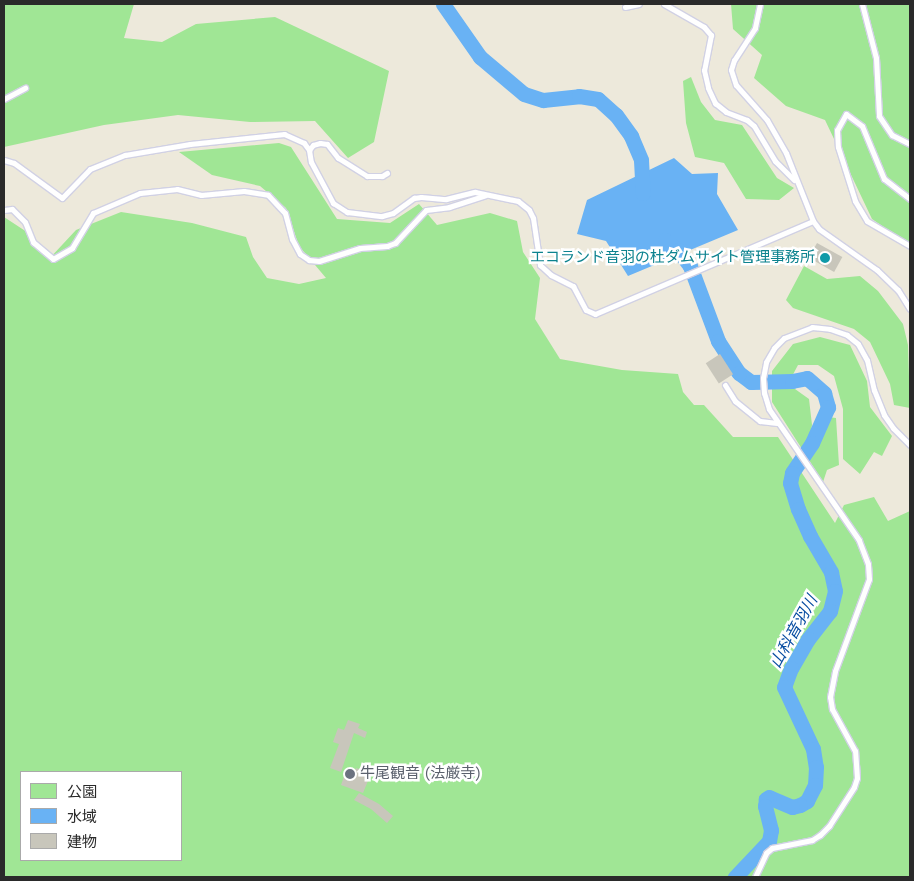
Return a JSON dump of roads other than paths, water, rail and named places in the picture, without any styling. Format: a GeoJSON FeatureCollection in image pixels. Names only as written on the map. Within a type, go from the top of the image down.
{"type":"FeatureCollection","features":[{"type":"Feature","properties":{"kind":"lane"},"geometry":{"type":"LineString","coordinates":[[625,7],[639,4]]}},
{"type":"Feature","properties":{"kind":"lane"},"geometry":{"type":"LineString","coordinates":[[664,4],[704,27],[711,34],[704,70],[708,88],[715,103],[726,112],[747,120],[754,126],[775,161],[796,181]]}},
{"type":"Feature","properties":{"kind":"lane"},"geometry":{"type":"LineString","coordinates":[[760,4],[754,28],[737,55],[731,70],[736,85],[768,120],[786,153],[813,221],[819,229],[877,270],[898,290],[910,309]]}},
{"type":"Feature","properties":{"kind":"lane"},"geometry":{"type":"LineString","coordinates":[[862,4],[876,58],[879,116],[892,135],[910,144]]}},
{"type":"Feature","properties":{"kind":"lane"},"geometry":{"type":"LineString","coordinates":[[4,99],[25,88]]}},
{"type":"Feature","properties":{"kind":"lane"},"geometry":{"type":"LineString","coordinates":[[910,199],[884,180],[862,126],[846,114],[837,130],[838,147],[855,201],[867,221],[910,246]]}},
{"type":"Feature","properties":{"kind":"lane"},"geometry":{"type":"LineString","coordinates":[[4,160],[14,163],[62,198],[90,169],[125,155],[190,144],[284,134],[304,143],[309,150],[311,162],[333,203],[346,212],[382,216],[421,196],[446,199],[475,192],[518,201],[528,210],[533,218],[540,265],[550,275],[573,286],[586,310],[595,314],[813,221]]}},
{"type":"Feature","properties":{"kind":"lane"},"geometry":{"type":"LineString","coordinates":[[309,150],[313,145],[326,144],[338,158],[367,176],[382,176],[387,173]]}},
{"type":"Feature","properties":{"kind":"lane"},"geometry":{"type":"LineString","coordinates":[[4,210],[12,209],[25,222],[32,242],[54,259],[72,248],[93,213],[140,193],[177,189],[201,195],[244,191],[268,195],[285,214],[292,239],[300,254],[309,260],[319,260],[360,248],[387,246],[395,243],[426,210],[449,207],[486,194]]}},
{"type":"Feature","properties":{"kind":"lane"},"geometry":{"type":"LineString","coordinates":[[755,877],[766,853],[772,848],[812,840],[829,826],[846,801],[857,778],[855,751],[832,709],[830,697],[835,671],[869,579],[868,564],[859,540],[768,409],[763,378],[766,362],[774,348],[784,338],[812,327],[830,329],[847,335],[864,352],[878,402],[893,428],[910,445]]}},
{"type":"Feature","properties":{"kind":"lane"},"geometry":{"type":"LineString","coordinates":[[725,385],[735,401],[760,421],[777,423]]}},
{"type":"Feature","properties":{"kind":"water"},"geometry":{"type":"Polygon","coordinates":[[[674,158],[692,174],[718,173],[717,194],[738,230],[628,276],[606,241],[577,234],[587,200],[674,158]]]}},
{"type":"Feature","properties":{"kind":"waterway","name":"山科音羽川"},"geometry":{"type":"LineString","coordinates":[[443,4],[480,57],[524,94],[543,100],[579,96],[598,99],[616,115],[631,136],[641,160],[643,193]]}},
{"type":"Feature","properties":{"kind":"waterway","name":"山科音羽川"},"geometry":{"type":"LineString","coordinates":[[665,240],[678,250],[690,266],[718,341],[739,373],[751,382],[792,381],[807,378],[824,393],[828,407],[812,443],[792,473],[790,483],[798,509],[810,536],[831,572],[835,591],[830,611],[808,639],[791,668],[784,687],[813,749],[816,767],[815,785],[807,801],[800,805],[792,807],[769,797],[766,799],[765,806],[771,830],[769,841],[735,877]]}},
{"type":"Feature","properties":{"kind":"place","name":"エコランド音羽の杜ダムサイト管理事務所"},"geometry":{"type":"Point","coordinates":[825,258]}},
{"type":"Feature","properties":{"kind":"place","name":"牛尾観音 (法厳寺)"},"geometry":{"type":"Point","coordinates":[350,774]}}]}
